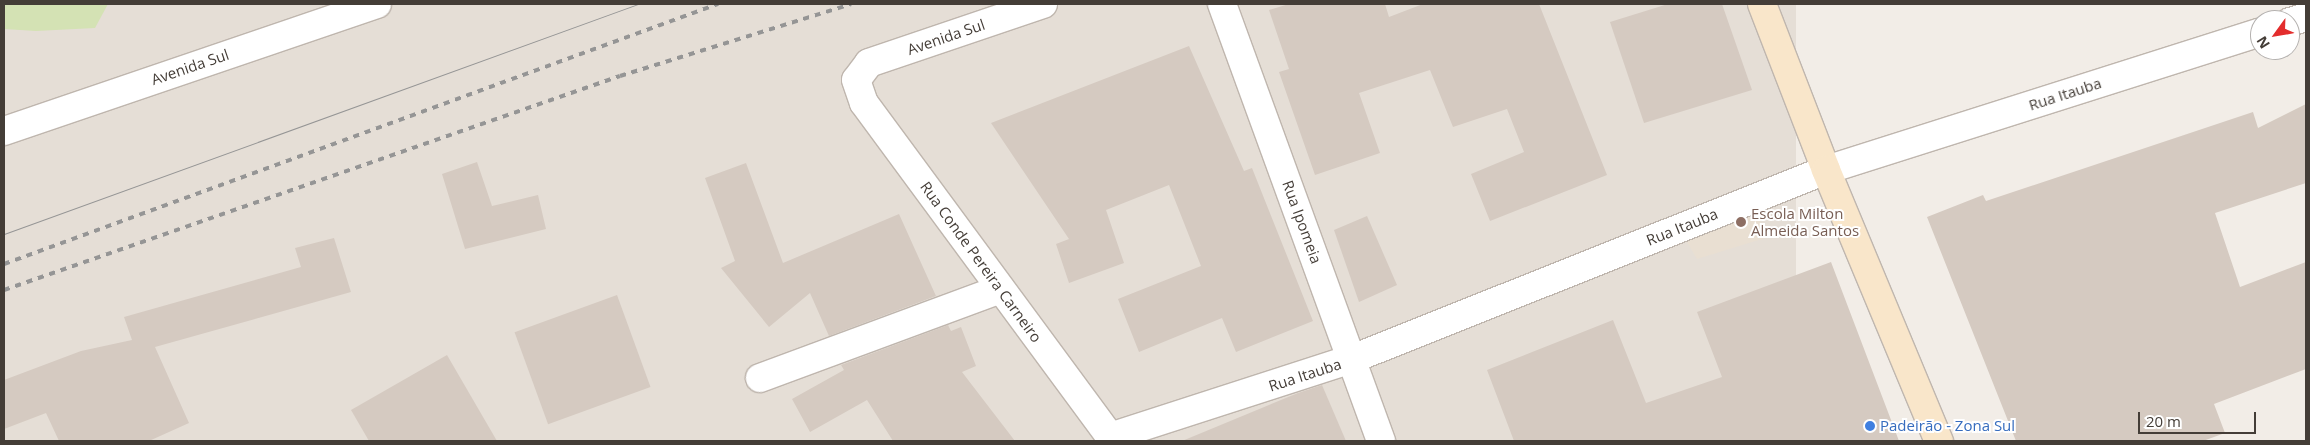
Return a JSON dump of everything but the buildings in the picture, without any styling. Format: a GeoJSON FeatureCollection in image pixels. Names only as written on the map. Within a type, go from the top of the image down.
{"type":"FeatureCollection","features":[{"type":"Feature","properties":{"kind":"main road"},"geometry":{"type":"LineString","coordinates":[[1762,4],[1826,170],[1939,441]]}},
{"type":"Feature","properties":{"kind":"street","name":"Avenida Sul"},"geometry":{"type":"LineString","coordinates":[[4,131],[377,4]]}},
{"type":"Feature","properties":{"kind":"street","name":"Avenida Sul"},"geometry":{"type":"LineString","coordinates":[[856,80],[868,63],[1044,4]]}},
{"type":"Feature","properties":{"kind":"street","name":"Rua Ipomeia"},"geometry":{"type":"LineString","coordinates":[[1222,4],[1382,441]]}},
{"type":"Feature","properties":{"kind":"street","name":"Rua Itauba"},"geometry":{"type":"LineString","coordinates":[[1111,439],[1352,360],[1826,170],[2250,35]]}},
{"type":"Feature","properties":{"kind":"street","name":"Rua Conde Pereira Carneiro"},"geometry":{"type":"LineString","coordinates":[[856,80],[864,103],[1111,439]]}},
{"type":"Feature","properties":{"kind":"street"},"geometry":{"type":"LineString","coordinates":[[760,378],[1000,289]]}},
{"type":"Feature","properties":{"kind":"shaded area"},"geometry":{"type":"Polygon","coordinates":[[[4,4],[1796,4],[1796,441],[4,441],[4,4]]]}},
{"type":"Feature","properties":{"kind":"shaded area","name":"Escola Milton Almeida Santos"},"geometry":{"type":"Polygon","coordinates":[[[1756,207],[1765,238],[1697,259],[1684,237],[1756,207]]]}},
{"type":"Feature","properties":{"kind":"green space"},"geometry":{"type":"Polygon","coordinates":[[[4,4],[108,4],[95,28],[36,31],[4,29],[4,4]]]}},
{"type":"Feature","properties":{"kind":"tram line"},"geometry":{"type":"LineString","coordinates":[[4,234],[638,4]]}},
{"type":"Feature","properties":{"kind":"railway"},"geometry":{"type":"LineString","coordinates":[[4,264],[718,4]]}},
{"type":"Feature","properties":{"kind":"railway"},"geometry":{"type":"LineString","coordinates":[[4,290],[620,76],[851,4]]}},
{"type":"Feature","properties":{"kind":"place","name":"Escola Milton Almeida Santos"},"geometry":{"type":"Point","coordinates":[1741,222]}},
{"type":"Feature","properties":{"kind":"place","name":"Padeirão - Zona Sul"},"geometry":{"type":"Point","coordinates":[1870,426]}}]}
